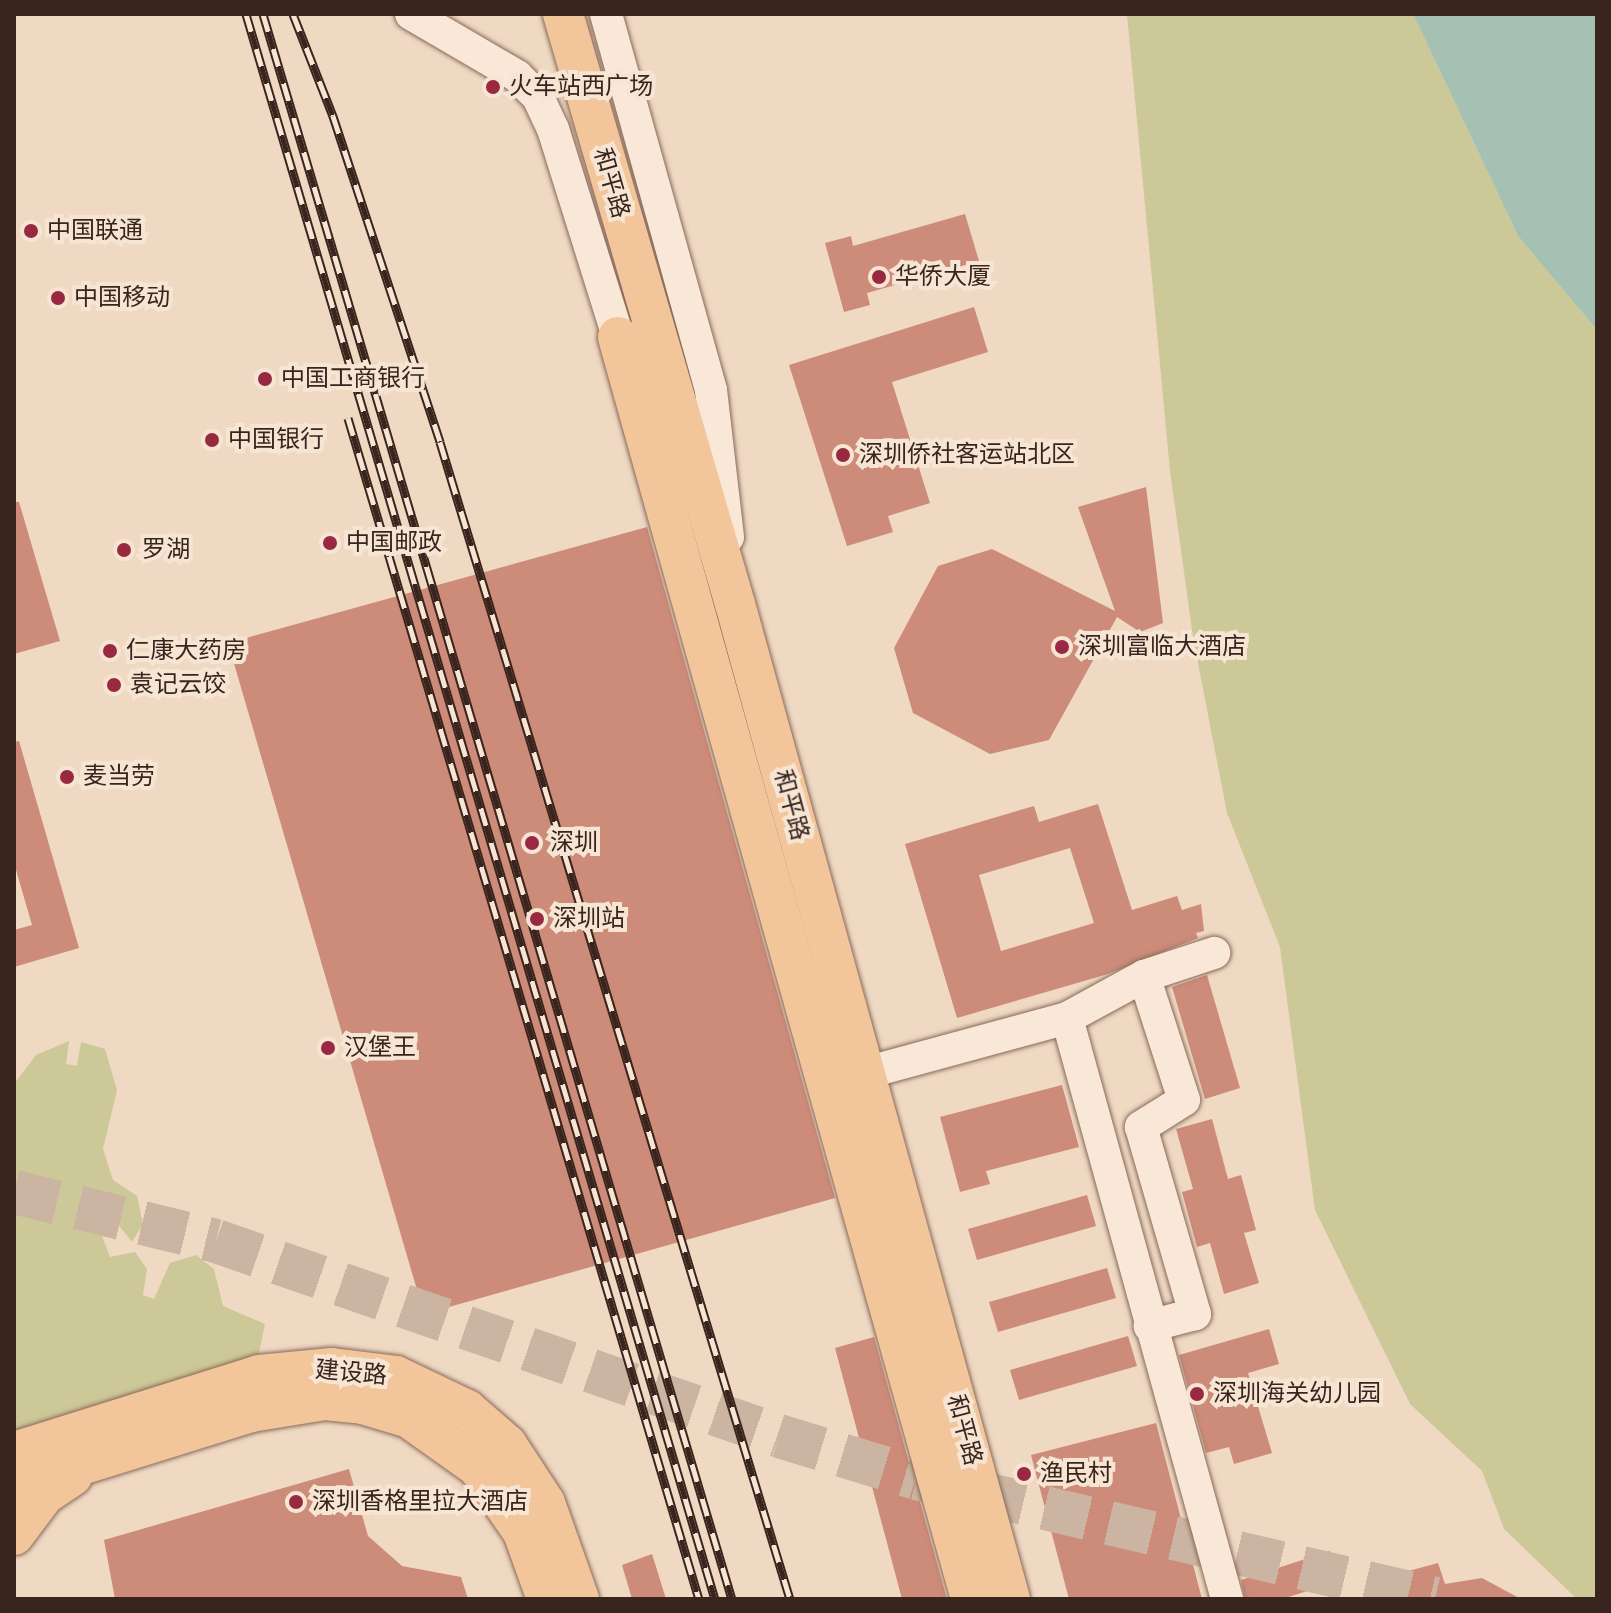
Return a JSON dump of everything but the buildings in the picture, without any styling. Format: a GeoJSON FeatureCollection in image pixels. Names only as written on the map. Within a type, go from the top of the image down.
{"type":"FeatureCollection","features":[{"type":"Feature","properties":{"kind":"main road","name":"和平路"},"geometry":{"type":"LineString","coordinates":[[563,14],[735,604],[1010,1599]]}},
{"type":"Feature","properties":{"kind":"main road","name":"和平路"},"geometry":{"type":"LineString","coordinates":[[618,337],[971,1599]]}},
{"type":"Feature","properties":{"kind":"main road","name":"建设路"},"geometry":{"type":"LineString","coordinates":[[14,1452],[259,1375],[332,1368],[396,1376],[467,1410],[507,1445],[545,1503],[579,1599]]}},
{"type":"Feature","properties":{"kind":"main road","name":"建设路"},"geometry":{"type":"LineString","coordinates":[[14,1486],[291,1404],[363,1404],[409,1418],[478,1467],[502,1495],[523,1532],[547,1599]]}},
{"type":"Feature","properties":{"kind":"main road"},"geometry":{"type":"LineString","coordinates":[[14,1535],[44,1495],[99,1459]]}},
{"type":"Feature","properties":{"kind":"street"},"geometry":{"type":"LineString","coordinates":[[411,14],[517,76],[538,97],[553,129],[618,337]]}},
{"type":"Feature","properties":{"kind":"street"},"geometry":{"type":"LineString","coordinates":[[606,14],[711,390],[735,604]]}},
{"type":"Feature","properties":{"kind":"street"},"geometry":{"type":"LineString","coordinates":[[865,1073],[1067,1018],[1144,976],[1214,953]]}},
{"type":"Feature","properties":{"kind":"street"},"geometry":{"type":"LineString","coordinates":[[1144,976],[1184,1100],[1141,1127],[1195,1314],[1150,1326]]}},
{"type":"Feature","properties":{"kind":"street"},"geometry":{"type":"LineString","coordinates":[[1067,1018],[1227,1599]]}},
{"type":"Feature","properties":{"kind":"shaded area"},"geometry":{"type":"Polygon","coordinates":[[[1127,14],[1413,14],[1518,236],[1597,330],[1597,1599],[1577,1599],[1504,1529],[1482,1471],[1410,1404],[1315,1210],[1280,947],[1227,813],[1193,637],[1170,471],[1127,14]]]}},
{"type":"Feature","properties":{"kind":"shaded area"},"geometry":{"type":"Polygon","coordinates":[[[1413,14],[1597,14],[1597,330],[1518,236],[1413,14]]]}},
{"type":"Feature","properties":{"kind":"shaded area"},"geometry":{"type":"Polygon","coordinates":[[[69,1041],[66,1064],[77,1066],[81,1042],[105,1049],[117,1090],[103,1149],[113,1180],[137,1196],[143,1224],[132,1242],[117,1223],[102,1236],[110,1257],[135,1252],[147,1269],[143,1295],[154,1299],[170,1263],[196,1255],[214,1269],[223,1306],[265,1324],[258,1357],[14,1435],[14,1084],[36,1055],[69,1041]]]}},
{"type":"Feature","properties":{"kind":"tunnel"},"geometry":{"type":"LineString","coordinates":[[14,1192],[216,1241],[779,1436],[916,1478],[1435,1599]]}},
{"type":"Feature","properties":{"kind":"railway"},"geometry":{"type":"LineString","coordinates":[[246,14],[715,1599]]}},
{"type":"Feature","properties":{"kind":"railway"},"geometry":{"type":"LineString","coordinates":[[263,14],[732,1599]]}},
{"type":"Feature","properties":{"kind":"railway"},"geometry":{"type":"LineString","coordinates":[[293,14],[333,116],[440,442],[790,1599]]}},
{"type":"Feature","properties":{"kind":"railway"},"geometry":{"type":"LineString","coordinates":[[348,418],[699,1599]]}},
{"type":"Feature","properties":{"kind":"place","name":"火车站西广场"},"geometry":{"type":"Point","coordinates":[493,87]}},
{"type":"Feature","properties":{"kind":"place","name":"中国联通"},"geometry":{"type":"Point","coordinates":[31,231]}},
{"type":"Feature","properties":{"kind":"place","name":"华侨大厦"},"geometry":{"type":"Point","coordinates":[879,277]}},
{"type":"Feature","properties":{"kind":"place","name":"中国移动"},"geometry":{"type":"Point","coordinates":[58,298]}},
{"type":"Feature","properties":{"kind":"place","name":"中国工商银行"},"geometry":{"type":"Point","coordinates":[265,379]}},
{"type":"Feature","properties":{"kind":"place","name":"中国银行"},"geometry":{"type":"Point","coordinates":[212,440]}},
{"type":"Feature","properties":{"kind":"place","name":"深圳侨社客运站北区"},"geometry":{"type":"Point","coordinates":[843,455]}},
{"type":"Feature","properties":{"kind":"place","name":"中国邮政"},"geometry":{"type":"Point","coordinates":[330,543]}},
{"type":"Feature","properties":{"kind":"place","name":"罗湖"},"geometry":{"type":"Point","coordinates":[124,550]}},
{"type":"Feature","properties":{"kind":"place","name":"深圳富临大酒店"},"geometry":{"type":"Point","coordinates":[1062,647]}},
{"type":"Feature","properties":{"kind":"place","name":"仁康大药房"},"geometry":{"type":"Point","coordinates":[110,651]}},
{"type":"Feature","properties":{"kind":"place","name":"袁记云饺"},"geometry":{"type":"Point","coordinates":[114,685]}},
{"type":"Feature","properties":{"kind":"place","name":"麦当劳"},"geometry":{"type":"Point","coordinates":[67,777]}},
{"type":"Feature","properties":{"kind":"place","name":"深圳"},"geometry":{"type":"Point","coordinates":[532,843]}},
{"type":"Feature","properties":{"kind":"place","name":"深圳站"},"geometry":{"type":"Point","coordinates":[537,919]}},
{"type":"Feature","properties":{"kind":"place","name":"汉堡王"},"geometry":{"type":"Point","coordinates":[328,1048]}},
{"type":"Feature","properties":{"kind":"place","name":"深圳海关幼儿园"},"geometry":{"type":"Point","coordinates":[1197,1394]}},
{"type":"Feature","properties":{"kind":"place","name":"渔民村"},"geometry":{"type":"Point","coordinates":[1024,1474]}},
{"type":"Feature","properties":{"kind":"place","name":"深圳香格里拉大酒店"},"geometry":{"type":"Point","coordinates":[296,1502]}}]}
